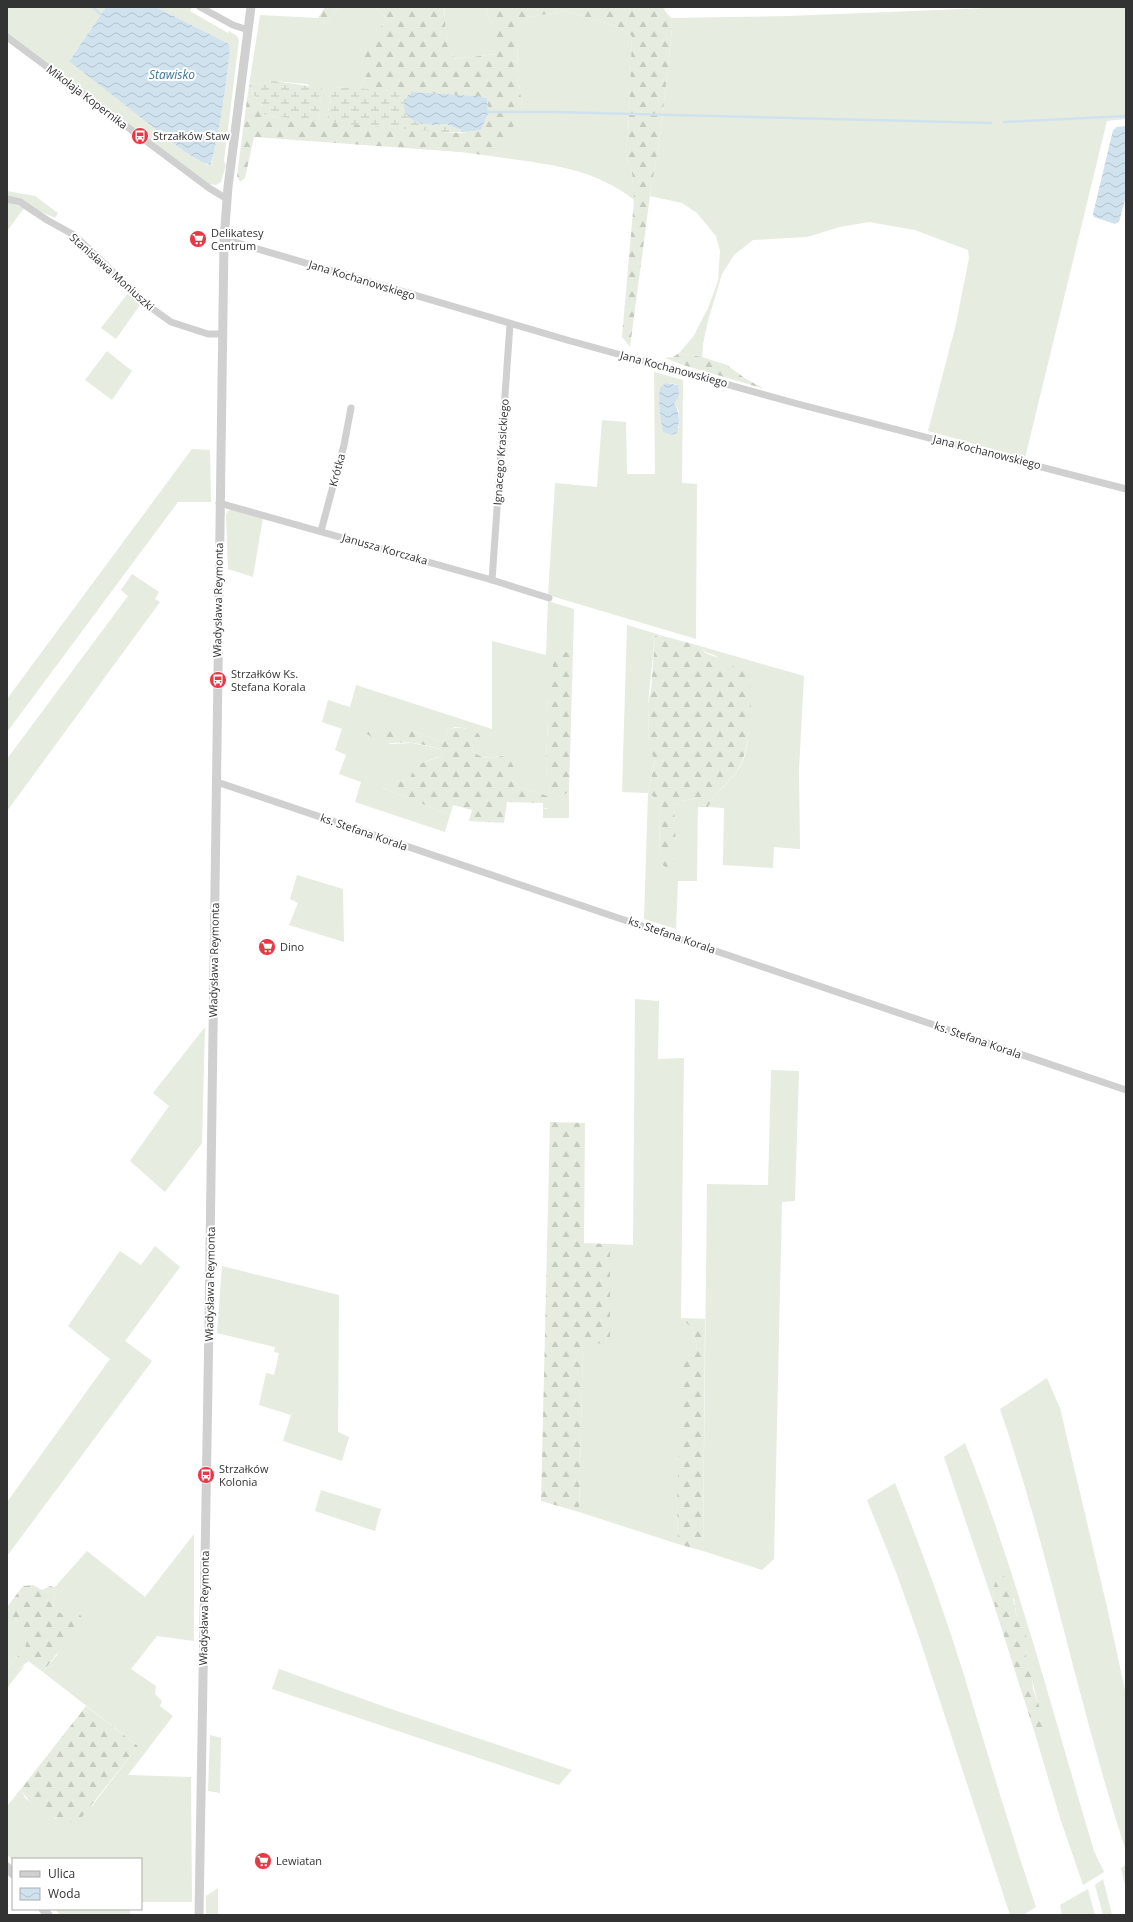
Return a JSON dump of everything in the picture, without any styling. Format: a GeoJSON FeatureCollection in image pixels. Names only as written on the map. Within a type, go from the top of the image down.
{"type":"FeatureCollection","features":[{"type":"Feature","properties":{"kind":"street"},"geometry":{"type":"LineString","coordinates":[[200,7],[233,25],[248,30]]}},
{"type":"Feature","properties":{"kind":"street","name":"Władysława Reymonta"},"geometry":{"type":"LineString","coordinates":[[198,1915],[217,782],[219,503],[224,239],[227,198],[251,7]]}},
{"type":"Feature","properties":{"kind":"street","name":"Mikołaja Kopernika"},"geometry":{"type":"LineString","coordinates":[[7,37],[209,188],[227,198]]}},
{"type":"Feature","properties":{"kind":"street","name":"Stanisława Moniuszki"},"geometry":{"type":"LineString","coordinates":[[7,199],[20,202],[47,220],[74,235],[150,307],[171,322],[208,334],[222,334]]}},
{"type":"Feature","properties":{"kind":"street","name":"Jana Kochanowskiego"},"geometry":{"type":"LineString","coordinates":[[224,239],[510,324],[798,404],[1126,489]]}},
{"type":"Feature","properties":{"kind":"street","name":"Ignacego Krasickiego"},"geometry":{"type":"LineString","coordinates":[[492,580],[510,324]]}},
{"type":"Feature","properties":{"kind":"street","name":"Krótka"},"geometry":{"type":"LineString","coordinates":[[321,530],[344,445],[351,408]]}},
{"type":"Feature","properties":{"kind":"street","name":"Janusza Korczaka"},"geometry":{"type":"LineString","coordinates":[[219,503],[321,530],[549,598]]}},
{"type":"Feature","properties":{"kind":"street","name":"ks. Stefana Korala"},"geometry":{"type":"LineString","coordinates":[[217,782],[1126,1090]]}},
{"type":"Feature","properties":{"kind":"green space"},"geometry":{"type":"Polygon","coordinates":[[[7,7],[106,7],[70,59],[185,152],[208,165],[212,162],[227,81],[229,51],[227,43],[156,7],[192,7],[190,11],[228,33],[229,31],[237,36],[239,40],[224,161],[226,165],[221,182],[216,185],[209,184],[7,34],[7,7]]]}},
{"type":"Feature","properties":{"kind":"green space"},"geometry":{"type":"Polygon","coordinates":[[[325,7],[340,7],[325,23],[318,18],[325,7]]]}},
{"type":"Feature","properties":{"kind":"green space"},"geometry":{"type":"Polygon","coordinates":[[[340,7],[374,7],[388,20],[375,32],[369,70],[359,89],[338,87],[331,91],[327,120],[331,123],[318,121],[321,94],[307,84],[274,81],[262,85],[251,83],[253,95],[258,97],[247,99],[260,15],[318,18],[325,23],[340,7]]]}},
{"type":"Feature","properties":{"kind":"green space"},"geometry":{"type":"Polygon","coordinates":[[[374,7],[444,7],[447,45],[455,59],[495,54],[495,34],[485,7],[664,7],[665,11],[671,18],[672,28],[661,130],[650,196],[630,347],[622,337],[634,200],[632,172],[625,154],[628,136],[632,36],[615,26],[565,11],[529,17],[517,34],[518,75],[522,106],[506,143],[498,152],[491,156],[460,152],[254,137],[245,178],[240,182],[237,176],[247,99],[258,97],[261,99],[261,106],[269,116],[443,132],[461,133],[481,130],[488,114],[487,98],[476,96],[359,89],[369,70],[361,53],[375,32],[388,20],[374,7]]]}},
{"type":"Feature","properties":{"kind":"green space"},"geometry":{"type":"Polygon","coordinates":[[[444,7],[485,7],[495,34],[495,54],[455,59],[447,45],[444,7]]]}},
{"type":"Feature","properties":{"kind":"green space"},"geometry":{"type":"Polygon","coordinates":[[[1012,7],[1126,7],[1126,119],[1107,121],[1025,458],[928,431],[956,324],[969,258],[968,250],[915,230],[869,222],[840,227],[807,237],[753,240],[734,255],[722,274],[708,321],[702,357],[679,353],[693,337],[708,308],[718,281],[720,251],[716,236],[697,213],[682,203],[650,196],[661,130],[672,29],[671,18],[789,16],[1012,7]]]}},
{"type":"Feature","properties":{"kind":"green space"},"geometry":{"type":"Polygon","coordinates":[[[565,11],[615,26],[632,36],[628,136],[625,154],[632,172],[634,200],[618,189],[584,173],[548,164],[491,156],[498,152],[522,106],[518,75],[517,33],[529,17],[565,11]]]}},
{"type":"Feature","properties":{"kind":"green space"},"geometry":{"type":"Polygon","coordinates":[[[265,81],[322,88],[318,121],[269,116],[262,113],[261,99],[253,95],[251,83],[262,85],[265,81]]]}},
{"type":"Feature","properties":{"kind":"green space"},"geometry":{"type":"Polygon","coordinates":[[[337,87],[413,92],[408,95],[412,120],[422,124],[446,124],[466,132],[443,132],[331,123],[327,120],[331,91],[337,87]]]}},
{"type":"Feature","properties":{"kind":"green space"},"geometry":{"type":"Polygon","coordinates":[[[7,191],[35,196],[58,213],[55,218],[7,196],[7,191]]]}},
{"type":"Feature","properties":{"kind":"green space"},"geometry":{"type":"Polygon","coordinates":[[[7,202],[24,208],[7,231],[7,202]]]}},
{"type":"Feature","properties":{"kind":"green space"},"geometry":{"type":"Polygon","coordinates":[[[129,292],[140,305],[116,339],[101,328],[129,292]]]}},
{"type":"Feature","properties":{"kind":"green space"},"geometry":{"type":"Polygon","coordinates":[[[107,351],[132,371],[112,400],[85,380],[107,351]]]}},
{"type":"Feature","properties":{"kind":"green space"},"geometry":{"type":"Polygon","coordinates":[[[679,353],[702,357],[727,365],[746,379],[765,389],[683,365],[665,358],[673,357],[679,353]]]}},
{"type":"Feature","properties":{"kind":"green space"},"geometry":{"type":"Polygon","coordinates":[[[654,372],[683,380],[682,483],[697,484],[696,639],[548,595],[555,483],[597,487],[602,420],[626,422],[627,474],[655,474],[654,372]],[[666,383],[660,411],[662,427],[679,428],[679,411],[674,403],[679,388],[676,384],[666,383]]]}},
{"type":"Feature","properties":{"kind":"green space"},"geometry":{"type":"Polygon","coordinates":[[[192,449],[210,450],[211,502],[178,502],[7,732],[7,699],[192,449]]]}},
{"type":"Feature","properties":{"kind":"green space"},"geometry":{"type":"Polygon","coordinates":[[[234,509],[263,518],[253,577],[228,569],[226,515],[228,511],[234,509]]]}},
{"type":"Feature","properties":{"kind":"green space"},"geometry":{"type":"Polygon","coordinates":[[[132,574],[159,592],[155,599],[160,602],[7,811],[7,759],[128,596],[121,590],[132,574]]]}},
{"type":"Feature","properties":{"kind":"green space"},"geometry":{"type":"Polygon","coordinates":[[[548,601],[574,609],[573,651],[559,653],[547,695],[548,717],[546,764],[550,789],[559,797],[569,792],[569,818],[543,818],[543,808],[547,809],[548,796],[515,786],[499,756],[491,758],[485,757],[472,751],[473,743],[465,728],[455,727],[446,731],[449,738],[442,742],[407,729],[389,744],[412,743],[441,749],[443,755],[424,762],[416,768],[410,778],[402,781],[388,781],[383,788],[450,815],[445,832],[355,802],[361,782],[339,774],[346,755],[335,750],[342,729],[322,722],[328,700],[350,707],[356,685],[492,729],[492,641],[546,655],[548,601]]]}},
{"type":"Feature","properties":{"kind":"green space"},"geometry":{"type":"Polygon","coordinates":[[[627,625],[667,637],[655,636],[648,704],[649,748],[655,759],[648,793],[622,792],[627,625]]]}},
{"type":"Feature","properties":{"kind":"green space"},"geometry":{"type":"Polygon","coordinates":[[[655,636],[667,637],[700,646],[705,653],[724,660],[726,668],[736,666],[747,670],[751,691],[749,733],[744,758],[736,772],[711,801],[708,807],[698,807],[697,798],[681,801],[674,806],[676,846],[672,860],[666,868],[659,862],[660,801],[648,793],[655,760],[649,748],[648,704],[651,691],[655,636]]]}},
{"type":"Feature","properties":{"kind":"green space"},"geometry":{"type":"Polygon","coordinates":[[[700,646],[804,676],[799,770],[800,849],[774,847],[773,868],[723,865],[724,808],[708,807],[715,796],[740,767],[747,745],[749,722],[731,677],[721,661],[713,654],[705,652],[700,646]]]}},
{"type":"Feature","properties":{"kind":"green space"},"geometry":{"type":"Polygon","coordinates":[[[573,651],[569,792],[559,797],[550,790],[546,764],[548,717],[547,695],[554,660],[559,653],[573,651]]]}},
{"type":"Feature","properties":{"kind":"green space"},"geometry":{"type":"Polygon","coordinates":[[[388,726],[407,729],[442,742],[449,738],[446,731],[454,728],[466,729],[478,733],[481,738],[473,743],[472,751],[486,758],[508,756],[515,770],[511,778],[515,786],[548,796],[550,808],[543,808],[543,803],[507,802],[504,823],[469,821],[472,810],[453,805],[450,815],[383,788],[388,781],[402,781],[410,778],[420,764],[443,755],[441,749],[413,743],[390,743],[379,741],[367,734],[369,730],[388,726]]]}},
{"type":"Feature","properties":{"kind":"green space"},"geometry":{"type":"Polygon","coordinates":[[[648,793],[660,801],[659,861],[665,868],[672,860],[676,846],[674,806],[681,801],[698,798],[697,881],[678,881],[676,929],[644,919],[648,793]]]}},
{"type":"Feature","properties":{"kind":"green space"},"geometry":{"type":"Polygon","coordinates":[[[297,875],[343,889],[344,942],[289,925],[298,903],[290,899],[297,875]]]}},
{"type":"Feature","properties":{"kind":"green space"},"geometry":{"type":"Polygon","coordinates":[[[635,999],[659,1001],[658,1059],[684,1058],[681,1318],[693,1329],[697,1348],[688,1356],[677,1504],[678,1544],[579,1512],[583,1343],[610,1343],[610,1244],[633,1245],[635,999]]]}},
{"type":"Feature","properties":{"kind":"green space"},"geometry":{"type":"Polygon","coordinates":[[[205,1027],[202,1143],[165,1192],[130,1161],[169,1106],[153,1093],[205,1027]]]}},
{"type":"Feature","properties":{"kind":"green space"},"geometry":{"type":"Polygon","coordinates":[[[771,1070],[799,1071],[795,1201],[782,1202],[774,1559],[762,1570],[703,1551],[707,1184],[768,1185],[771,1070]]]}},
{"type":"Feature","properties":{"kind":"green space"},"geometry":{"type":"Polygon","coordinates":[[[550,1122],[585,1123],[584,1243],[610,1244],[610,1343],[583,1344],[579,1512],[541,1501],[550,1122]]]}},
{"type":"Feature","properties":{"kind":"green space"},"geometry":{"type":"Polygon","coordinates":[[[155,1246],[180,1267],[125,1341],[152,1361],[7,1556],[7,1502],[110,1359],[68,1326],[120,1251],[141,1265],[155,1246]]]}},
{"type":"Feature","properties":{"kind":"green space"},"geometry":{"type":"Polygon","coordinates":[[[222,1266],[339,1295],[338,1432],[349,1437],[342,1461],[283,1441],[291,1415],[259,1405],[266,1373],[274,1375],[279,1353],[274,1352],[275,1347],[217,1333],[222,1266]]]}},
{"type":"Feature","properties":{"kind":"green space"},"geometry":{"type":"Polygon","coordinates":[[[681,1318],[705,1319],[703,1551],[678,1544],[677,1504],[682,1366],[688,1356],[697,1348],[693,1329],[681,1318]]]}},
{"type":"Feature","properties":{"kind":"green space"},"geometry":{"type":"Polygon","coordinates":[[[1047,1378],[1060,1408],[1107,1607],[1126,1695],[1126,1851],[1093,1741],[1034,1519],[1000,1409],[1047,1378]]]}},
{"type":"Feature","properties":{"kind":"green space"},"geometry":{"type":"Polygon","coordinates":[[[965,1443],[1002,1544],[1094,1851],[1104,1872],[1083,1885],[1060,1818],[1036,1737],[1043,1737],[1040,1711],[1026,1656],[1026,1640],[1016,1615],[1014,1598],[993,1590],[995,1608],[944,1457],[965,1443]]]}},
{"type":"Feature","properties":{"kind":"green space"},"geometry":{"type":"Polygon","coordinates":[[[895,1483],[923,1554],[948,1626],[1036,1907],[1023,1915],[1010,1915],[918,1634],[896,1572],[867,1500],[895,1483]]]}},
{"type":"Feature","properties":{"kind":"green space"},"geometry":{"type":"Polygon","coordinates":[[[321,1490],[381,1509],[375,1531],[315,1511],[321,1490]]]}},
{"type":"Feature","properties":{"kind":"green space"},"geometry":{"type":"Polygon","coordinates":[[[194,1534],[194,1641],[157,1636],[131,1669],[156,1686],[155,1694],[162,1701],[160,1706],[173,1716],[128,1775],[191,1777],[192,1902],[142,1902],[142,1858],[12,1858],[12,1860],[7,1854],[7,1806],[21,1789],[25,1798],[56,1819],[92,1806],[138,1746],[43,1672],[57,1655],[70,1616],[61,1614],[54,1609],[53,1599],[55,1587],[87,1551],[145,1597],[194,1534]]]}},
{"type":"Feature","properties":{"kind":"green space"},"geometry":{"type":"Polygon","coordinates":[[[997,1576],[1003,1576],[1008,1579],[1011,1586],[1016,1615],[1028,1640],[1026,1656],[1032,1677],[1033,1689],[1045,1723],[1046,1733],[1043,1737],[1036,1737],[995,1608],[993,1590],[997,1576]]]}},
{"type":"Feature","properties":{"kind":"green space"},"geometry":{"type":"Polygon","coordinates":[[[33,1585],[42,1590],[50,1586],[55,1587],[53,1599],[54,1609],[66,1615],[71,1615],[78,1612],[83,1619],[43,1672],[28,1661],[9,1678],[7,1678],[7,1669],[25,1648],[27,1640],[34,1633],[32,1628],[26,1631],[21,1629],[17,1620],[7,1626],[7,1607],[23,1586],[33,1585]]]}},
{"type":"Feature","properties":{"kind":"green space"},"geometry":{"type":"Polygon","coordinates":[[[17,1620],[33,1628],[35,1633],[28,1640],[25,1648],[7,1669],[7,1626],[17,1620]]]}},
{"type":"Feature","properties":{"kind":"green space"},"geometry":{"type":"Polygon","coordinates":[[[25,1665],[7,1688],[7,1678],[25,1665]]]}},
{"type":"Feature","properties":{"kind":"green space"},"geometry":{"type":"Polygon","coordinates":[[[279,1669],[391,1709],[572,1770],[559,1785],[272,1689],[279,1669]]]}},
{"type":"Feature","properties":{"kind":"green space"},"geometry":{"type":"Polygon","coordinates":[[[86,1706],[138,1746],[78,1822],[70,1822],[45,1813],[25,1796],[21,1789],[86,1706]]]}},
{"type":"Feature","properties":{"kind":"green space"},"geometry":{"type":"Polygon","coordinates":[[[210,1735],[221,1738],[220,1793],[208,1791],[210,1735]]]}},
{"type":"Feature","properties":{"kind":"green space"},"geometry":{"type":"Polygon","coordinates":[[[1126,1865],[1126,1890],[1121,1868],[1126,1865]]]}},
{"type":"Feature","properties":{"kind":"green space"},"geometry":{"type":"Polygon","coordinates":[[[1103,1879],[1112,1915],[1103,1915],[1095,1885],[1103,1879]]]}},
{"type":"Feature","properties":{"kind":"green space"},"geometry":{"type":"Polygon","coordinates":[[[218,1888],[218,1915],[206,1915],[206,1896],[218,1888]]]}},
{"type":"Feature","properties":{"kind":"green space"},"geometry":{"type":"Polygon","coordinates":[[[1088,1889],[1095,1915],[1062,1915],[1060,1905],[1088,1889]]]}},
{"type":"Feature","properties":{"kind":"green space"},"geometry":{"type":"Polygon","coordinates":[[[56,1910],[130,1910],[130,1915],[60,1915],[56,1910]]]}},
{"type":"Feature","properties":{"kind":"water","name":"Stawisko"},"geometry":{"type":"Polygon","coordinates":[[[106,7],[156,7],[229,44],[223,104],[216,143],[210,165],[185,152],[69,61],[106,7]]]}},
{"type":"Feature","properties":{"kind":"water"},"geometry":{"type":"Polygon","coordinates":[[[413,92],[487,98],[488,114],[481,130],[466,132],[446,124],[422,124],[412,120],[405,112],[404,104],[408,95],[413,92]]]}},
{"type":"Feature","properties":{"kind":"water"},"geometry":{"type":"Polygon","coordinates":[[[1126,126],[1126,196],[1119,222],[1115,224],[1094,217],[1093,214],[1113,130],[1117,127],[1126,126]]]}},
{"type":"Feature","properties":{"kind":"water"},"geometry":{"type":"Polygon","coordinates":[[[666,383],[678,385],[679,390],[679,395],[674,403],[678,414],[678,429],[677,433],[671,435],[663,432],[661,422],[659,395],[661,387],[666,383]]]}},
{"type":"Feature","properties":{"kind":"waterway"},"geometry":{"type":"LineString","coordinates":[[93,7],[100,14]]}},
{"type":"Feature","properties":{"kind":"waterway"},"geometry":{"type":"LineString","coordinates":[[488,112],[554,112],[991,123]]}},
{"type":"Feature","properties":{"kind":"waterway"},"geometry":{"type":"LineString","coordinates":[[1004,122],[1126,116]]}},
{"type":"Feature","properties":{"kind":"place","name":"Strzałków Staw"},"geometry":{"type":"Point","coordinates":[140,136]}},
{"type":"Feature","properties":{"kind":"place","name":"Delikatesy Centrum"},"geometry":{"type":"Point","coordinates":[198,239]}},
{"type":"Feature","properties":{"kind":"place","name":"Strzałków Ks. Stefana Korala"},"geometry":{"type":"Point","coordinates":[218,680]}},
{"type":"Feature","properties":{"kind":"place","name":"Dino"},"geometry":{"type":"Point","coordinates":[267,947]}},
{"type":"Feature","properties":{"kind":"place","name":"Strzałków Kolonia"},"geometry":{"type":"Point","coordinates":[206,1475]}},
{"type":"Feature","properties":{"kind":"place","name":"Lewiatan"},"geometry":{"type":"Point","coordinates":[263,1861]}}]}
